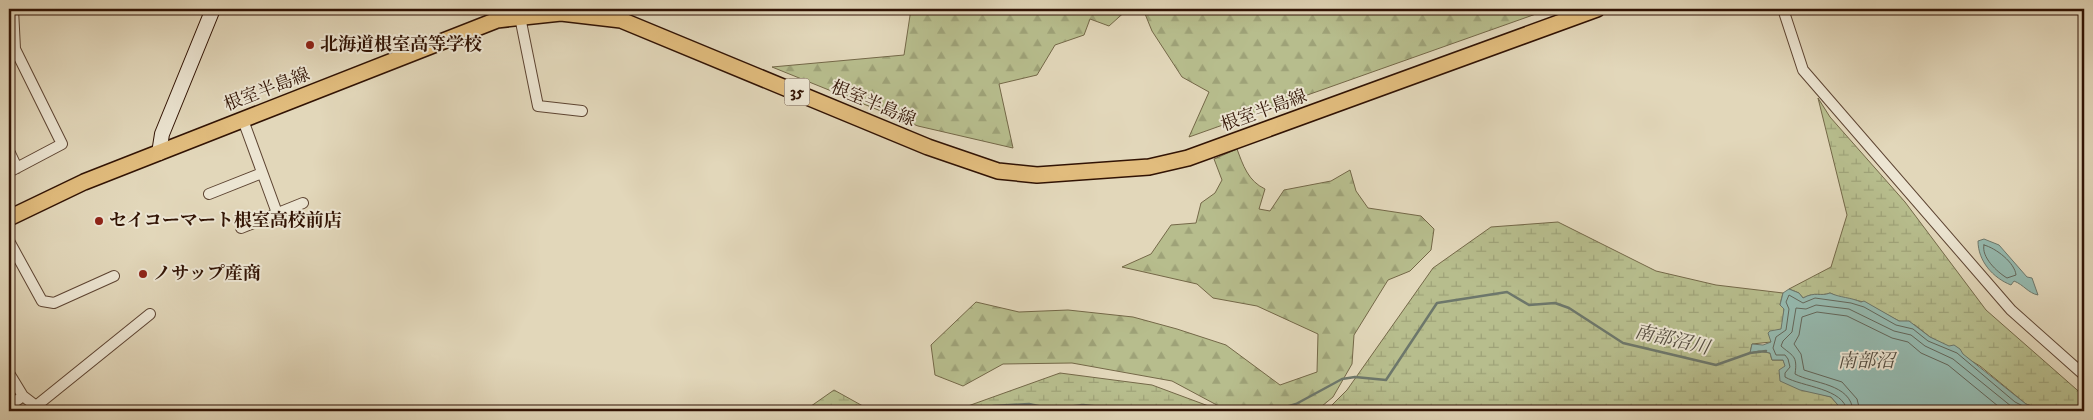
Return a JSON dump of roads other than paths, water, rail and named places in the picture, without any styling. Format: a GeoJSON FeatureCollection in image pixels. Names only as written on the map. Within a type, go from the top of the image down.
{"type":"FeatureCollection","features":[{"type":"Feature","properties":{"kind":"main road","name":"根室半島線"},"geometry":{"type":"LineString","coordinates":[[9,218],[84,182],[497,20],[561,14],[621,20],[928,147],[998,171],[1037,175],[1148,167],[1188,158],[1596,9]]}},
{"type":"Feature","properties":{"kind":"street"},"geometry":{"type":"LineString","coordinates":[[9,151],[13,170],[62,144],[15,49],[13,9]]}},
{"type":"Feature","properties":{"kind":"street"},"geometry":{"type":"LineString","coordinates":[[159,153],[162,134],[213,9]]}},
{"type":"Feature","properties":{"kind":"street"},"geometry":{"type":"LineString","coordinates":[[1783,9],[1803,70],[2011,310],[2084,375]]}},
{"type":"Feature","properties":{"kind":"street"},"geometry":{"type":"LineString","coordinates":[[520,17],[538,106],[582,111]]}},
{"type":"Feature","properties":{"kind":"street"},"geometry":{"type":"LineString","coordinates":[[243,120],[278,213]]}},
{"type":"Feature","properties":{"kind":"street"},"geometry":{"type":"LineString","coordinates":[[209,194],[262,173]]}},
{"type":"Feature","properties":{"kind":"street"},"geometry":{"type":"LineString","coordinates":[[241,228],[303,203]]}},
{"type":"Feature","properties":{"kind":"street"},"geometry":{"type":"LineString","coordinates":[[9,241],[42,301],[54,303],[114,276]]}},
{"type":"Feature","properties":{"kind":"street"},"geometry":{"type":"LineString","coordinates":[[9,374],[23,396],[36,406],[150,314]]}},
{"type":"Feature","properties":{"kind":"street"},"geometry":{"type":"LineString","coordinates":[[9,406],[23,396]]}},
{"type":"Feature","properties":{"kind":"water"},"geometry":{"type":"Polygon","coordinates":[[[1984,239],[1999,245],[2027,277],[2032,278],[2038,295],[2031,293],[2014,281],[2011,285],[2004,282],[1988,268],[1981,255],[1978,241],[1984,239]]]}},
{"type":"Feature","properties":{"kind":"water","name":"南部沼"},"geometry":{"type":"Polygon","coordinates":[[[1789,289],[1799,293],[1803,298],[1830,293],[1861,302],[1864,301],[1899,321],[1909,321],[1930,337],[1960,349],[1963,354],[2026,404],[2046,411],[1843,411],[1831,397],[1800,390],[1780,381],[1779,370],[1785,366],[1783,360],[1772,360],[1770,353],[1759,351],[1750,353],[1752,344],[1763,345],[1771,342],[1768,333],[1781,329],[1784,309],[1780,305],[1783,293],[1789,289]]]}},
{"type":"Feature","properties":{"kind":"waterway","name":"南部沼川"},"geometry":{"type":"LineString","coordinates":[[1272,411],[1296,404],[1342,379],[1355,377],[1386,380],[1437,303],[1507,292],[1529,305],[1555,303],[1569,308],[1623,343],[1716,365],[1750,353],[1766,351]]}},
{"type":"Feature","properties":{"kind":"waterway","name":"南部沼川"},"geometry":{"type":"LineString","coordinates":[[983,411],[993,406],[1029,404],[1052,409],[1083,405],[1120,409],[1241,409],[1263,411]]}},
{"type":"Feature","properties":{"kind":"place","name":"北海道根室高等学校"},"geometry":{"type":"Point","coordinates":[310,45]}},
{"type":"Feature","properties":{"kind":"place","name":"セイコーマート根室高校前店"},"geometry":{"type":"Point","coordinates":[99,221]}},
{"type":"Feature","properties":{"kind":"place","name":"ノサップ産商"},"geometry":{"type":"Point","coordinates":[143,274]}}]}
